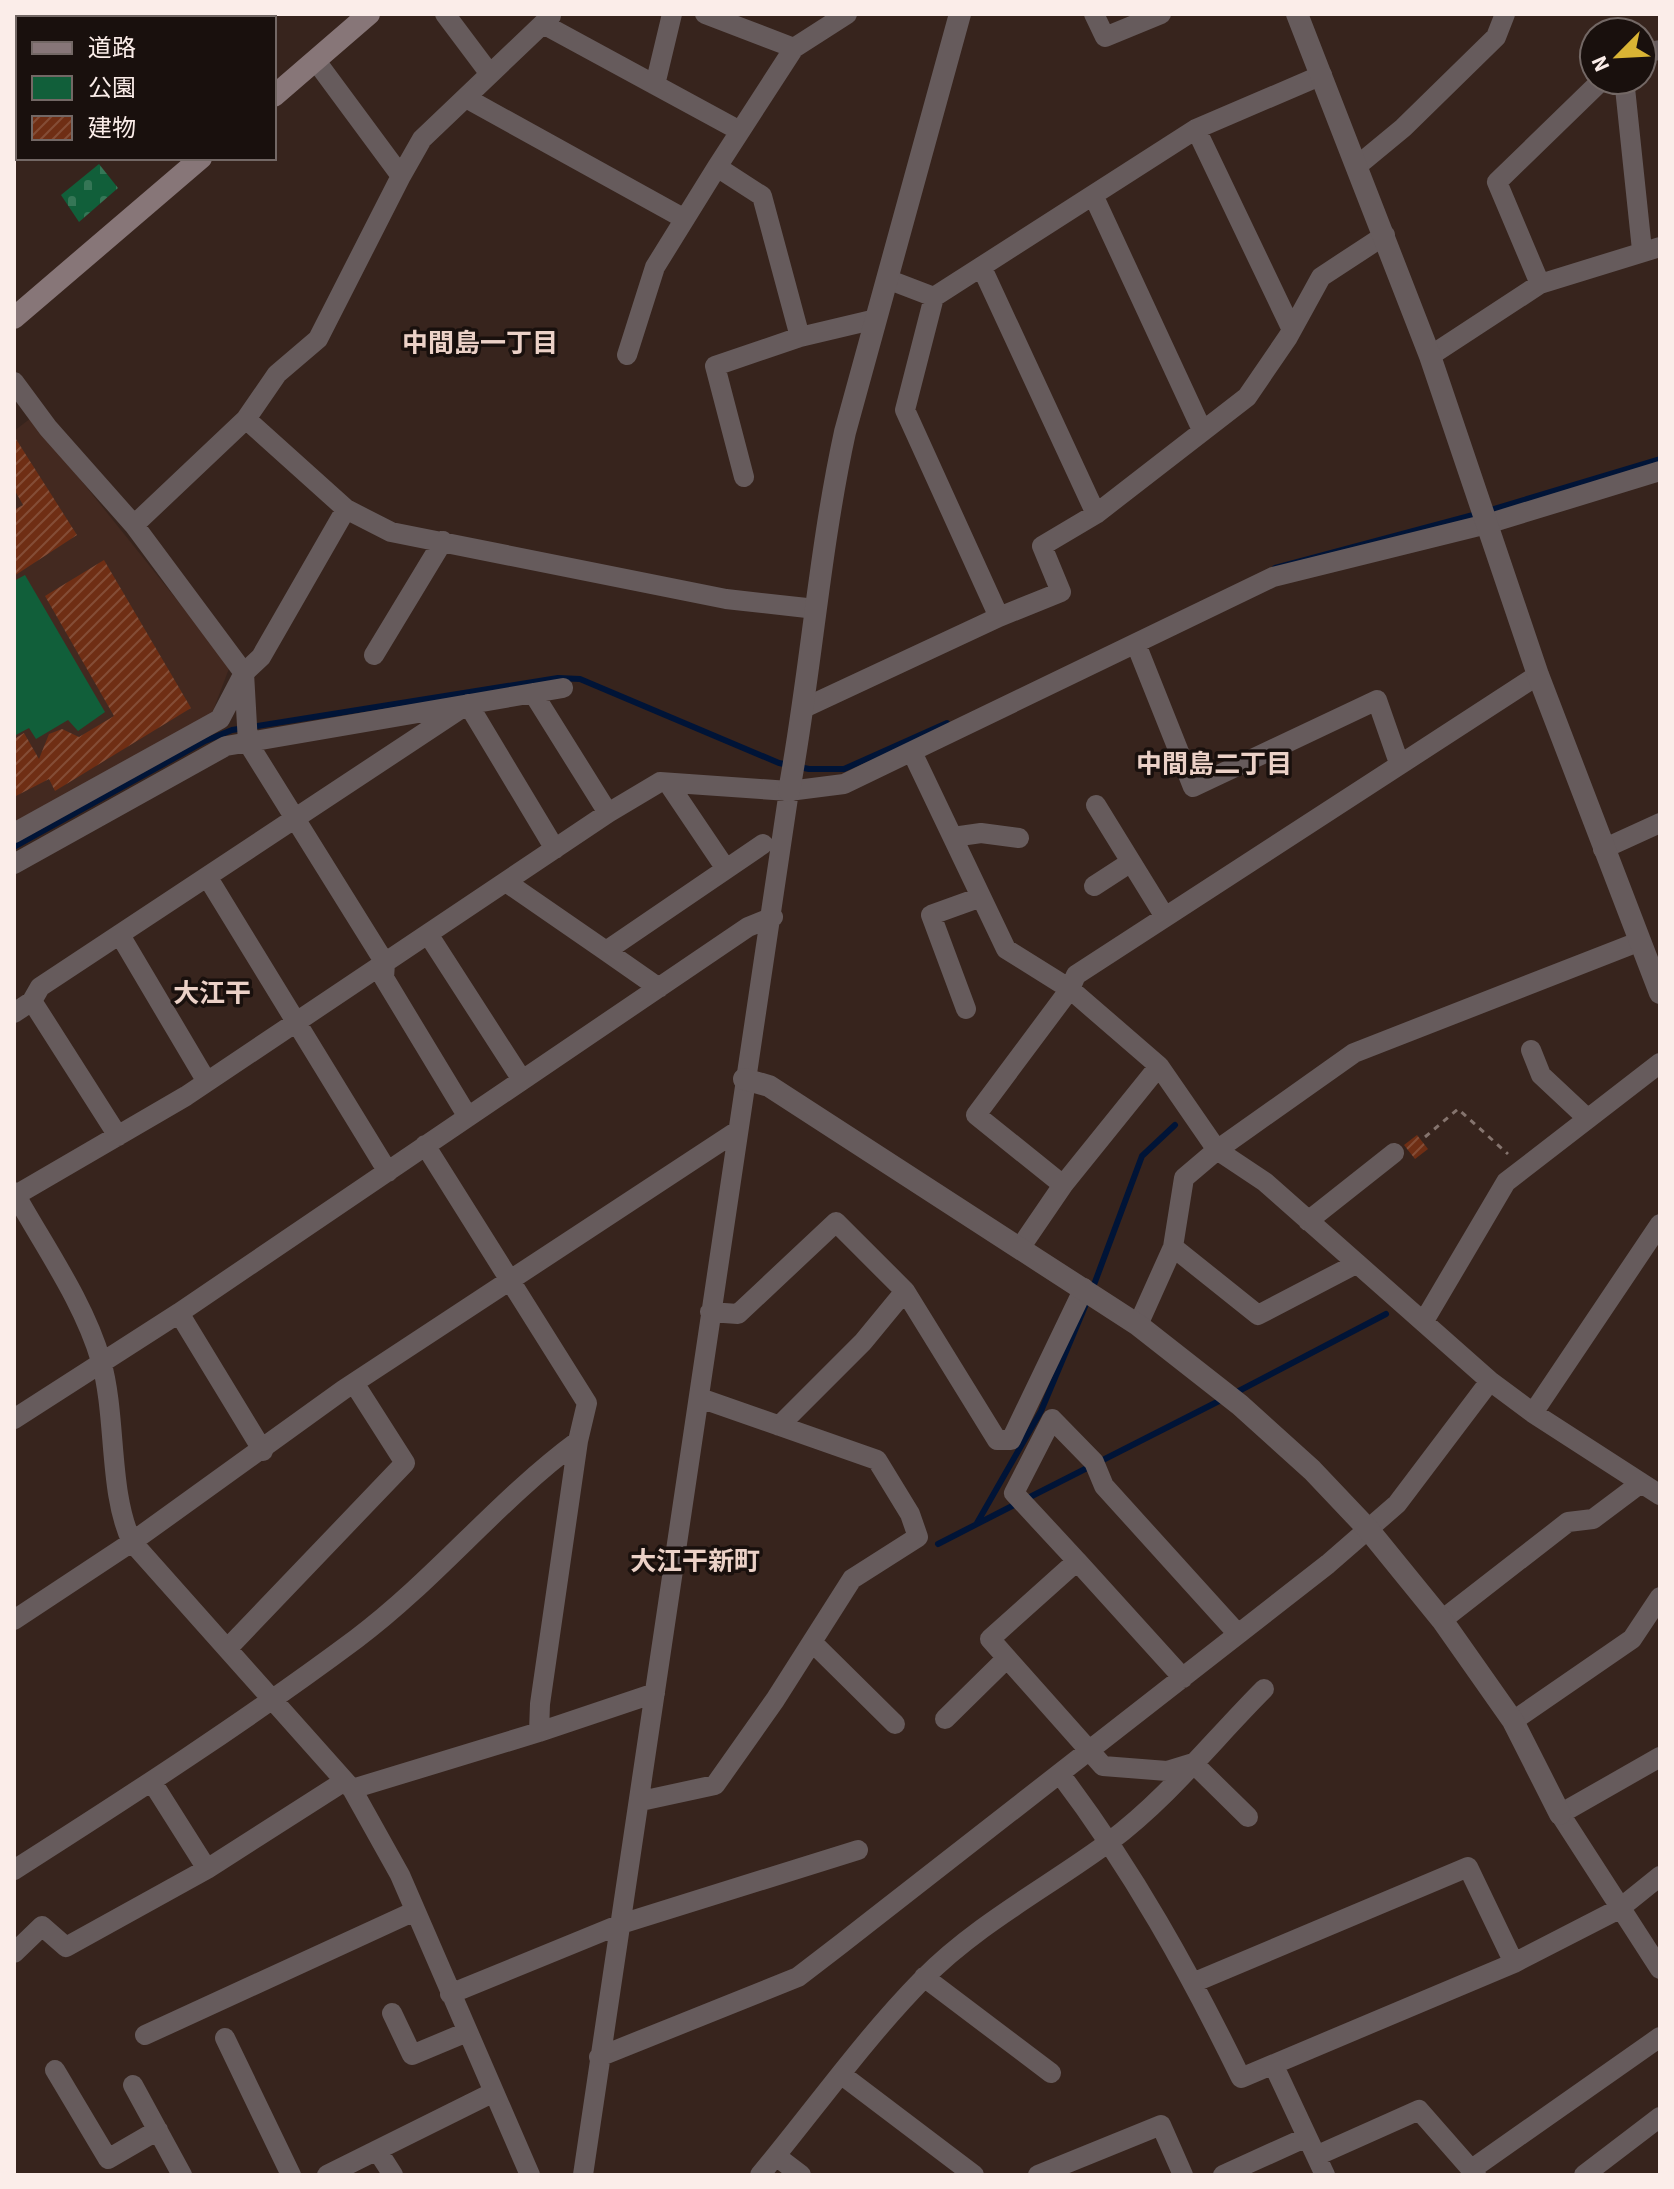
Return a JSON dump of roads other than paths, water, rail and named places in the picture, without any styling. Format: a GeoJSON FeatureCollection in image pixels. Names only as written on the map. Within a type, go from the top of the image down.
{"type":"FeatureCollection","features":[{"type":"Feature","properties":{"kind":"main road"},"geometry":{"type":"LineString","coordinates":[[276,94],[369,14]]}},
{"type":"Feature","properties":{"kind":"main road"},"geometry":{"type":"LineString","coordinates":[[14,318],[199,160]]}},
{"type":"Feature","properties":{"kind":"street"},"geometry":{"type":"LineString","coordinates":[[445,14],[490,74]]}},
{"type":"Feature","properties":{"kind":"street"},"geometry":{"type":"LineString","coordinates":[[655,85],[672,14]]}},
{"type":"Feature","properties":{"kind":"street"},"geometry":{"type":"LineString","coordinates":[[705,14],[794,48]]}},
{"type":"Feature","properties":{"kind":"street"},"geometry":{"type":"LineString","coordinates":[[627,355],[655,267],[683,218],[794,48],[847,14]]}},
{"type":"Feature","properties":{"kind":"street"},"geometry":{"type":"LineString","coordinates":[[583,2175],[641,1801],[744,1079],[773,917],[836,471],[960,14]]}},
{"type":"Feature","properties":{"kind":"street"},"geometry":{"type":"LineString","coordinates":[[1094,14],[1105,37],[1161,14]]}},
{"type":"Feature","properties":{"kind":"street"},"geometry":{"type":"LineString","coordinates":[[1297,14],[1430,356],[1538,675],[1660,993]]}},
{"type":"Feature","properties":{"kind":"street"},"geometry":{"type":"LineString","coordinates":[[1357,166],[1403,128],[1496,37],[1505,14]]}},
{"type":"Feature","properties":{"kind":"street"},"geometry":{"type":"LineString","coordinates":[[134,525],[246,419],[277,374],[318,339],[422,139],[548,19],[655,85],[740,131]]}},
{"type":"Feature","properties":{"kind":"street"},"geometry":{"type":"LineString","coordinates":[[316,61],[401,176]]}},
{"type":"Feature","properties":{"kind":"street"},"geometry":{"type":"LineString","coordinates":[[999,617],[905,410],[934,297],[1196,129],[1322,75]]}},
{"type":"Feature","properties":{"kind":"street"},"geometry":{"type":"LineString","coordinates":[[1540,284],[1497,182],[1586,96]]}},
{"type":"Feature","properties":{"kind":"street"},"geometry":{"type":"LineString","coordinates":[[1430,356],[1540,284],[1651,248],[1626,96]]}},
{"type":"Feature","properties":{"kind":"street"},"geometry":{"type":"LineString","coordinates":[[466,98],[683,218]]}},
{"type":"Feature","properties":{"kind":"street"},"geometry":{"type":"LineString","coordinates":[[1196,129],[1292,330]]}},
{"type":"Feature","properties":{"kind":"street"},"geometry":{"type":"LineString","coordinates":[[717,167],[762,196],[800,337]]}},
{"type":"Feature","properties":{"kind":"street"},"geometry":{"type":"LineString","coordinates":[[1094,197],[1202,430]]}},
{"type":"Feature","properties":{"kind":"street"},"geometry":{"type":"LineString","coordinates":[[804,708],[999,617],[1061,592],[1042,546],[1096,514],[1247,397],[1292,330],[1321,277],[1385,235]]}},
{"type":"Feature","properties":{"kind":"street"},"geometry":{"type":"LineString","coordinates":[[982,268],[1096,514]]}},
{"type":"Feature","properties":{"kind":"street"},"geometry":{"type":"LineString","coordinates":[[887,279],[934,297]]}},
{"type":"Feature","properties":{"kind":"street"},"geometry":{"type":"LineString","coordinates":[[744,477],[715,366],[800,337],[876,319]]}},
{"type":"Feature","properties":{"kind":"street"},"geometry":{"type":"LineString","coordinates":[[14,382],[48,428],[134,525],[244,673],[248,743],[385,963],[384,978],[468,1117]]}},
{"type":"Feature","properties":{"kind":"street"},"geometry":{"type":"LineString","coordinates":[[246,419],[346,509],[391,532],[726,599],[816,609]]}},
{"type":"Feature","properties":{"kind":"street"},"geometry":{"type":"LineString","coordinates":[[530,2175],[415,1911],[348,1785],[132,1542],[124,1525],[114,1434],[101,1361],[83,1314],[15,1194],[207,1082],[608,813],[660,782],[789,791],[844,784],[1273,577],[1484,516],[1660,471]]}},
{"type":"Feature","properties":{"kind":"street"},"geometry":{"type":"LineString","coordinates":[[14,833],[220,719],[244,673],[261,657],[346,509]]}},
{"type":"Feature","properties":{"kind":"street"},"geometry":{"type":"LineString","coordinates":[[374,655],[443,541]]}},
{"type":"Feature","properties":{"kind":"street"},"geometry":{"type":"LineString","coordinates":[[1136,644],[1193,787],[1377,700],[1399,763]]}},
{"type":"Feature","properties":{"kind":"street"},"geometry":{"type":"LineString","coordinates":[[1063,1185],[976,1115],[1070,989],[1076,975],[1538,675]]}},
{"type":"Feature","properties":{"kind":"street"},"geometry":{"type":"LineString","coordinates":[[14,864],[226,746],[563,688]]}},
{"type":"Feature","properties":{"kind":"street"},"geometry":{"type":"LineString","coordinates":[[533,693],[608,813]]}},
{"type":"Feature","properties":{"kind":"street"},"geometry":{"type":"LineString","coordinates":[[14,1013],[32,1001],[40,987],[296,821],[468,704]]}},
{"type":"Feature","properties":{"kind":"street"},"geometry":{"type":"LineString","coordinates":[[468,704],[555,849]]}},
{"type":"Feature","properties":{"kind":"street"},"geometry":{"type":"LineString","coordinates":[[912,752],[1006,949],[1070,989],[1159,1066],[1217,1150],[1265,1182],[1490,1381],[1533,1413],[1660,1495]]}},
{"type":"Feature","properties":{"kind":"street"},"geometry":{"type":"LineString","coordinates":[[668,783],[726,869]]}},
{"type":"Feature","properties":{"kind":"street"},"geometry":{"type":"LineString","coordinates":[[1096,805],[1165,917]]}},
{"type":"Feature","properties":{"kind":"street"},"geometry":{"type":"LineString","coordinates":[[1603,849],[1660,823]]}},
{"type":"Feature","properties":{"kind":"street"},"geometry":{"type":"LineString","coordinates":[[953,837],[981,833],[1019,838]]}},
{"type":"Feature","properties":{"kind":"street"},"geometry":{"type":"LineString","coordinates":[[606,951],[763,844]]}},
{"type":"Feature","properties":{"kind":"street"},"geometry":{"type":"LineString","coordinates":[[1094,886],[1131,862]]}},
{"type":"Feature","properties":{"kind":"street"},"geometry":{"type":"LineString","coordinates":[[208,878],[388,1172]]}},
{"type":"Feature","properties":{"kind":"street"},"geometry":{"type":"LineString","coordinates":[[506,882],[659,988]]}},
{"type":"Feature","properties":{"kind":"street"},"geometry":{"type":"LineString","coordinates":[[966,1009],[931,915],[981,897]]}},
{"type":"Feature","properties":{"kind":"street"},"geometry":{"type":"LineString","coordinates":[[14,1419],[179,1313],[748,927],[773,917]]}},
{"type":"Feature","properties":{"kind":"street"},"geometry":{"type":"LineString","coordinates":[[428,934],[522,1080]]}},
{"type":"Feature","properties":{"kind":"street"},"geometry":{"type":"LineString","coordinates":[[120,935],[207,1082]]}},
{"type":"Feature","properties":{"kind":"street"},"geometry":{"type":"LineString","coordinates":[[1138,1325],[1173,1247],[1184,1178],[1217,1150],[1354,1053],[1638,942]]}},
{"type":"Feature","properties":{"kind":"street"},"geometry":{"type":"LineString","coordinates":[[32,1001],[118,1136]]}},
{"type":"Feature","properties":{"kind":"street"},"geometry":{"type":"LineString","coordinates":[[1531,1050],[1541,1075],[1588,1119]]}},
{"type":"Feature","properties":{"kind":"street"},"geometry":{"type":"LineString","coordinates":[[1424,1321],[1506,1182],[1660,1063]]}},
{"type":"Feature","properties":{"kind":"street"},"geometry":{"type":"LineString","coordinates":[[1020,1248],[1063,1185],[1159,1066]]}},
{"type":"Feature","properties":{"kind":"street"},"geometry":{"type":"LineString","coordinates":[[744,1079],[769,1086],[1138,1325],[1240,1405],[1312,1470],[1368,1529],[1442,1620],[1513,1721],[1560,1814],[1660,1969]]}},
{"type":"Feature","properties":{"kind":"street"},"geometry":{"type":"LineString","coordinates":[[14,1620],[263,1451],[354,1383],[737,1131]]}},
{"type":"Feature","properties":{"kind":"street"},"geometry":{"type":"LineString","coordinates":[[425,1145],[587,1403],[578,1441],[540,1704],[539,1732]]}},
{"type":"Feature","properties":{"kind":"street"},"geometry":{"type":"LineString","coordinates":[[1308,1221],[1394,1153]]}},
{"type":"Feature","properties":{"kind":"street"},"geometry":{"type":"LineString","coordinates":[[710,1312],[738,1314],[836,1222],[905,1291],[997,1440],[1011,1440],[1084,1288]]}},
{"type":"Feature","properties":{"kind":"street"},"geometry":{"type":"LineString","coordinates":[[1533,1413],[1660,1224]]}},
{"type":"Feature","properties":{"kind":"street"},"geometry":{"type":"LineString","coordinates":[[1173,1247],[1258,1315],[1356,1264]]}},
{"type":"Feature","properties":{"kind":"street"},"geometry":{"type":"LineString","coordinates":[[779,1426],[863,1342],[905,1291]]}},
{"type":"Feature","properties":{"kind":"street"},"geometry":{"type":"LineString","coordinates":[[179,1313],[263,1451]]}},
{"type":"Feature","properties":{"kind":"street"},"geometry":{"type":"LineString","coordinates":[[599,2057],[798,1977],[1183,1678],[1368,1529],[1397,1504],[1490,1381]]}},
{"type":"Feature","properties":{"kind":"street"},"geometry":{"type":"LineString","coordinates":[[228,1648],[405,1463],[354,1383]]}},
{"type":"Feature","properties":{"kind":"street"},"geometry":{"type":"LineString","coordinates":[[641,1801],[715,1785],[852,1579],[918,1537],[910,1514],[877,1460],[700,1398]]}},
{"type":"Feature","properties":{"kind":"street"},"geometry":{"type":"LineString","coordinates":[[1183,1678],[1014,1493],[1052,1419],[1094,1462],[1104,1486],[1238,1634]]}},
{"type":"Feature","properties":{"kind":"street"},"geometry":{"type":"LineString","coordinates":[[14,1870],[152,1782],[356,1639],[427,1581],[544,1466],[578,1441]]}},
{"type":"Feature","properties":{"kind":"street"},"geometry":{"type":"LineString","coordinates":[[1442,1620],[1568,1522],[1593,1519],[1641,1483]]}},
{"type":"Feature","properties":{"kind":"street"},"geometry":{"type":"LineString","coordinates":[[1077,1561],[990,1639],[1103,1766],[1142,1772],[1167,1771],[1193,1763]]}},
{"type":"Feature","properties":{"kind":"street"},"geometry":{"type":"LineString","coordinates":[[1513,1721],[1632,1639],[1660,1597]]}},
{"type":"Feature","properties":{"kind":"street"},"geometry":{"type":"LineString","coordinates":[[812,1642],[895,1724]]}},
{"type":"Feature","properties":{"kind":"street"},"geometry":{"type":"LineString","coordinates":[[945,1719],[1007,1658]]}},
{"type":"Feature","properties":{"kind":"street"},"geometry":{"type":"LineString","coordinates":[[760,2175],[924,1977],[1015,1906],[1111,1841],[1181,1780],[1193,1763],[1264,1689]]}},
{"type":"Feature","properties":{"kind":"street"},"geometry":{"type":"LineString","coordinates":[[14,1953],[42,1926],[66,1947],[207,1869],[348,1785],[539,1732],[655,1693]]}},
{"type":"Feature","properties":{"kind":"street"},"geometry":{"type":"LineString","coordinates":[[1560,1814],[1660,1757]]}},
{"type":"Feature","properties":{"kind":"street"},"geometry":{"type":"LineString","coordinates":[[1193,1763],[1248,1817]]}},
{"type":"Feature","properties":{"kind":"street"},"geometry":{"type":"LineString","coordinates":[[1060,1774],[1111,1841],[1195,1982],[1241,2078],[1514,1963],[1619,1909],[1660,1876]]}},
{"type":"Feature","properties":{"kind":"street"},"geometry":{"type":"LineString","coordinates":[[152,1782],[207,1869]]}},
{"type":"Feature","properties":{"kind":"street"},"geometry":{"type":"LineString","coordinates":[[450,1994],[621,1924],[858,1850]]}},
{"type":"Feature","properties":{"kind":"street"},"geometry":{"type":"LineString","coordinates":[[1195,1982],[1468,1867],[1514,1963]]}},
{"type":"Feature","properties":{"kind":"street"},"geometry":{"type":"LineString","coordinates":[[145,2035],[415,1911]]}},
{"type":"Feature","properties":{"kind":"street"},"geometry":{"type":"LineString","coordinates":[[924,1977],[1051,2073]]}},
{"type":"Feature","properties":{"kind":"street"},"geometry":{"type":"LineString","coordinates":[[392,2013],[412,2055],[467,2032]]}},
{"type":"Feature","properties":{"kind":"street"},"geometry":{"type":"LineString","coordinates":[[1223,2175],[1419,2110],[1474,2172],[1660,2037]]}},
{"type":"Feature","properties":{"kind":"street"},"geometry":{"type":"LineString","coordinates":[[225,2038],[291,2175]]}},
{"type":"Feature","properties":{"kind":"street"},"geometry":{"type":"LineString","coordinates":[[1274,2066],[1325,2175]]}},
{"type":"Feature","properties":{"kind":"street"},"geometry":{"type":"LineString","coordinates":[[55,2070],[108,2159],[158,2130]]}},
{"type":"Feature","properties":{"kind":"street"},"geometry":{"type":"LineString","coordinates":[[842,2075],[974,2175]]}},
{"type":"Feature","properties":{"kind":"street"},"geometry":{"type":"LineString","coordinates":[[133,2085],[182,2175]]}},
{"type":"Feature","properties":{"kind":"street"},"geometry":{"type":"LineString","coordinates":[[327,2175],[494,2092]]}},
{"type":"Feature","properties":{"kind":"street"},"geometry":{"type":"LineString","coordinates":[[1584,2175],[1660,2117]]}},
{"type":"Feature","properties":{"kind":"street"},"geometry":{"type":"LineString","coordinates":[[1038,2175],[1161,2125],[1183,2175]]}},
{"type":"Feature","properties":{"kind":"street"},"geometry":{"type":"LineString","coordinates":[[377,2150],[393,2175]]}},
{"type":"Feature","properties":{"kind":"street"},"geometry":{"type":"LineString","coordinates":[[776,2156],[801,2175]]}},
{"type":"Feature","properties":{"kind":"waterway"},"geometry":{"type":"LineString","coordinates":[[1487,511],[1660,459]]}},
{"type":"Feature","properties":{"kind":"waterway"},"geometry":{"type":"LineString","coordinates":[[1275,568],[1477,514]]}},
{"type":"Feature","properties":{"kind":"waterway"},"geometry":{"type":"LineString","coordinates":[[14,847],[205,741],[232,730],[558,678],[580,679],[779,763],[809,769],[844,769],[947,723]]}},
{"type":"Feature","properties":{"kind":"waterway"},"geometry":{"type":"LineString","coordinates":[[1092,1290],[1142,1156],[1175,1125]]}},
{"type":"Feature","properties":{"kind":"waterway"},"geometry":{"type":"LineString","coordinates":[[977,1523],[1041,1411],[1086,1304]]}},
{"type":"Feature","properties":{"kind":"waterway"},"geometry":{"type":"LineString","coordinates":[[1233,1394],[1386,1314]]}},
{"type":"Feature","properties":{"kind":"waterway"},"geometry":{"type":"LineString","coordinates":[[1026,1499],[1223,1399]]}},
{"type":"Feature","properties":{"kind":"waterway"},"geometry":{"type":"LineString","coordinates":[[938,1544],[1016,1504]]}},
{"type":"Feature","properties":{"kind":"district","name":"中間島一丁目"},"geometry":{"type":"Point","coordinates":[480,343]}},
{"type":"Feature","properties":{"kind":"district","name":"中間島二丁目"},"geometry":{"type":"Point","coordinates":[1214,764]}},
{"type":"Feature","properties":{"kind":"district","name":"大江干"},"geometry":{"type":"Point","coordinates":[212,993]}},
{"type":"Feature","properties":{"kind":"district","name":"大江干新町"},"geometry":{"type":"Point","coordinates":[695,1561]}}]}
